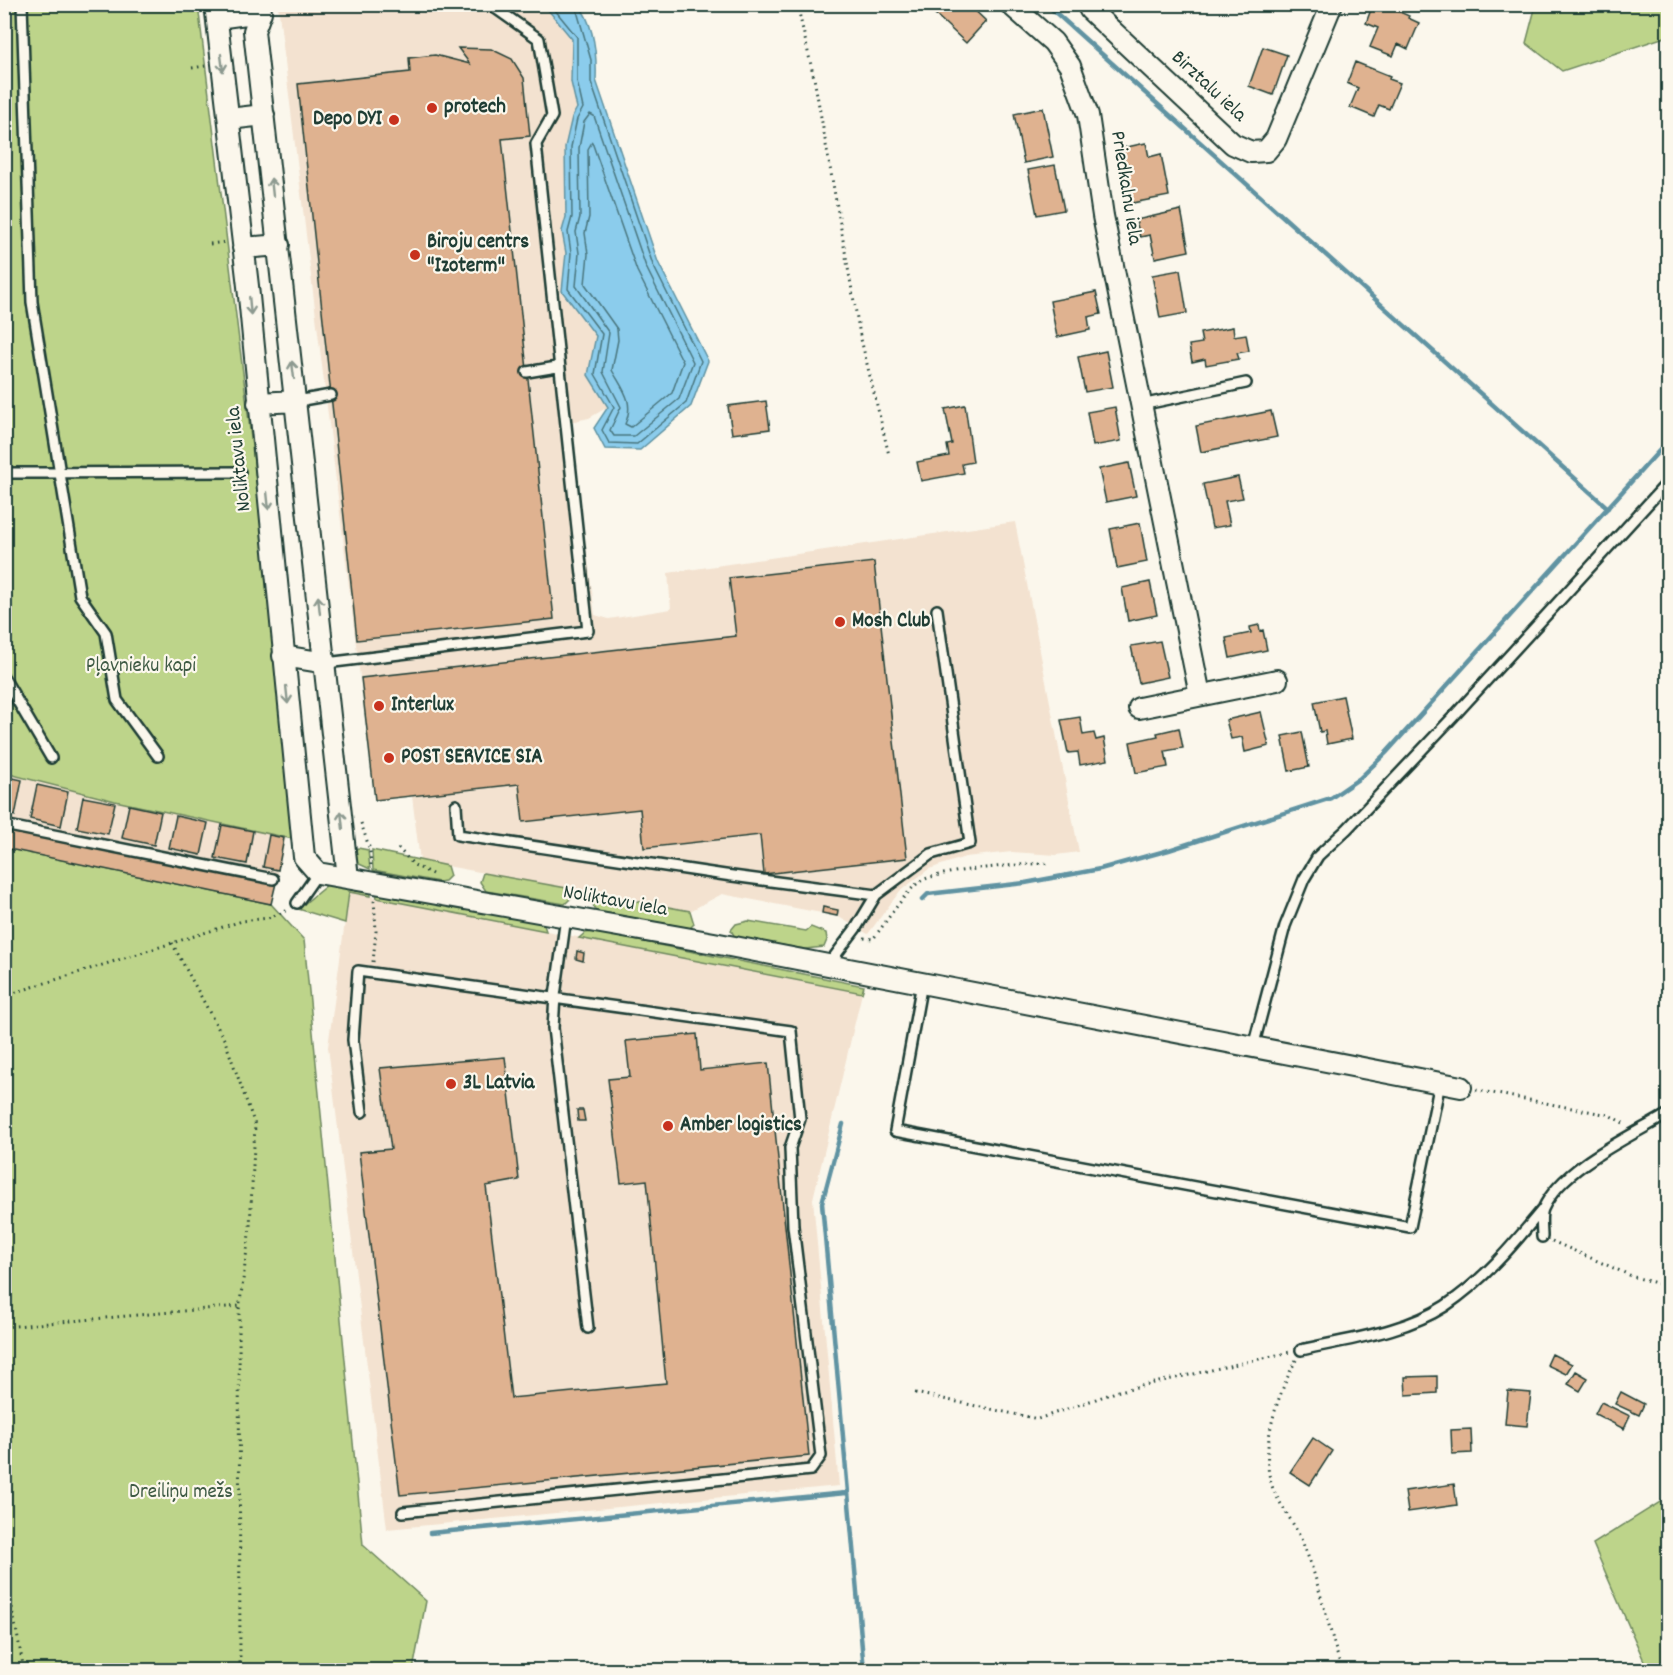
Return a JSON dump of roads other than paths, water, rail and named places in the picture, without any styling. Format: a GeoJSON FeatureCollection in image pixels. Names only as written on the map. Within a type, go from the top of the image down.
{"type":"FeatureCollection","features":[{"type":"Feature","properties":{"kind":"street","name":"Priedkalnu iela"},"geometry":{"type":"LineString","coordinates":[[1010,4],[1053,42],[1070,66],[1080,88],[1088,115],[1103,216],[1200,695]]}},
{"type":"Feature","properties":{"kind":"street","name":"Birztalu iela"},"geometry":{"type":"LineString","coordinates":[[1087,4],[1090,10],[1233,144],[1251,152],[1266,151],[1276,139],[1332,4]]}},
{"type":"Feature","properties":{"kind":"street"},"geometry":{"type":"LineString","coordinates":[[216,11],[261,8],[254,31],[297,401],[348,878]]}},
{"type":"Feature","properties":{"kind":"street","name":"Noliktavu iela"},"geometry":{"type":"LineString","coordinates":[[216,11],[243,248],[304,857],[318,873],[828,965],[1461,1087]]}},
{"type":"Feature","properties":{"kind":"street"},"geometry":{"type":"LineString","coordinates":[[229,119],[264,115]]}},
{"type":"Feature","properties":{"kind":"street"},"geometry":{"type":"LineString","coordinates":[[243,248],[279,245]]}},
{"type":"Feature","properties":{"kind":"street"},"geometry":{"type":"LineString","coordinates":[[258,403],[297,401]]}},
{"type":"Feature","properties":{"kind":"street"},"geometry":{"type":"LineString","coordinates":[[283,656],[326,663]]}},
{"type":"Feature","properties":{"kind":"street"},"geometry":{"type":"LineString","coordinates":[[1139,708],[1277,680]]}},
{"type":"Feature","properties":{"kind":"lane"},"geometry":{"type":"LineString","coordinates":[[22,4],[32,302],[80,596],[106,633],[117,700],[158,756]]}},
{"type":"Feature","properties":{"kind":"lane"},"geometry":{"type":"LineString","coordinates":[[326,663],[588,631],[557,367],[536,144],[552,117],[539,39],[491,5]]}},
{"type":"Feature","properties":{"kind":"lane"},"geometry":{"type":"LineString","coordinates":[[527,372],[557,367]]}},
{"type":"Feature","properties":{"kind":"lane"},"geometry":{"type":"LineString","coordinates":[[1141,405],[1246,383]]}},
{"type":"Feature","properties":{"kind":"lane"},"geometry":{"type":"LineString","coordinates":[[297,401],[331,395]]}},
{"type":"Feature","properties":{"kind":"lane"},"geometry":{"type":"LineString","coordinates":[[4,473],[240,472]]}},
{"type":"Feature","properties":{"kind":"lane"},"geometry":{"type":"LineString","coordinates":[[1253,1047],[1285,926],[1304,879],[1318,856],[1347,829],[1453,717],[1668,482]]}},
{"type":"Feature","properties":{"kind":"lane"},"geometry":{"type":"LineString","coordinates":[[828,965],[853,932],[876,895],[931,854],[970,843],[937,610]]}},
{"type":"Feature","properties":{"kind":"lane"},"geometry":{"type":"LineString","coordinates":[[4,678],[51,758]]}},
{"type":"Feature","properties":{"kind":"lane"},"geometry":{"type":"LineString","coordinates":[[456,805],[458,835],[876,895]]}},
{"type":"Feature","properties":{"kind":"lane"},"geometry":{"type":"LineString","coordinates":[[4,825],[273,879]]}},
{"type":"Feature","properties":{"kind":"lane"},"geometry":{"type":"LineString","coordinates":[[297,903],[318,873]]}},
{"type":"Feature","properties":{"kind":"lane"},"geometry":{"type":"LineString","coordinates":[[566,917],[555,996],[554,1028],[588,1328]]}},
{"type":"Feature","properties":{"kind":"lane"},"geometry":{"type":"LineString","coordinates":[[362,1112],[353,1040],[358,971],[555,996],[791,1030],[800,1119],[790,1148],[794,1226],[821,1456],[812,1470],[403,1512]]}},
{"type":"Feature","properties":{"kind":"lane"},"geometry":{"type":"LineString","coordinates":[[922,983],[895,1131],[1410,1227],[1429,1147],[1440,1083]]}},
{"type":"Feature","properties":{"kind":"lane"},"geometry":{"type":"LineString","coordinates":[[1301,1350],[1394,1329],[1443,1307],[1478,1280],[1542,1210],[1564,1182],[1598,1155],[1668,1114]]}},
{"type":"Feature","properties":{"kind":"lane"},"geometry":{"type":"LineString","coordinates":[[1542,1210],[1542,1237]]}},
{"type":"Feature","properties":{"kind":"water"},"geometry":{"type":"Polygon","coordinates":[[[544,5],[579,5],[584,13],[595,51],[596,80],[658,262],[708,361],[691,406],[640,450],[605,449],[594,428],[608,407],[588,375],[596,336],[562,291],[566,253],[562,231],[566,217],[565,147],[572,117],[577,108],[571,82],[572,39],[544,5]]]}},
{"type":"Feature","properties":{"kind":"waterway"},"geometry":{"type":"LineString","coordinates":[[1046,4],[1608,508]]}},
{"type":"Feature","properties":{"kind":"waterway"},"geometry":{"type":"LineString","coordinates":[[922,900],[928,894],[1025,883],[1100,869],[1169,850],[1331,798],[1360,778],[1386,753],[1668,441]]}},
{"type":"Feature","properties":{"kind":"waterway"},"geometry":{"type":"LineString","coordinates":[[843,1124],[822,1203],[864,1670]]}},
{"type":"Feature","properties":{"kind":"waterway"},"geometry":{"type":"LineString","coordinates":[[430,1533],[846,1493]]}},
{"type":"Feature","properties":{"kind":"place","name":"protech"},"geometry":{"type":"Point","coordinates":[432,108]}},
{"type":"Feature","properties":{"kind":"place","name":"Depo DYI"},"geometry":{"type":"Point","coordinates":[394,120]}},
{"type":"Feature","properties":{"kind":"place","name":"Biroju centrs \"Izoterm\""},"geometry":{"type":"Point","coordinates":[415,255]}},
{"type":"Feature","properties":{"kind":"place","name":"Mosh Club"},"geometry":{"type":"Point","coordinates":[840,622]}},
{"type":"Feature","properties":{"kind":"place","name":"Interlux"},"geometry":{"type":"Point","coordinates":[379,706]}},
{"type":"Feature","properties":{"kind":"place","name":"POST SERVICE SIA"},"geometry":{"type":"Point","coordinates":[389,758]}},
{"type":"Feature","properties":{"kind":"place","name":"3L Latvia"},"geometry":{"type":"Point","coordinates":[451,1084]}},
{"type":"Feature","properties":{"kind":"place","name":"Amber logistics"},"geometry":{"type":"Point","coordinates":[668,1126]}},
{"type":"Feature","properties":{"kind":"park label","name":"Pļavnieku kapi"},"geometry":{"type":"Point","coordinates":[141,667]}},
{"type":"Feature","properties":{"kind":"park label","name":"Dreiliņu mežs"},"geometry":{"type":"Point","coordinates":[181,1493]}}]}
